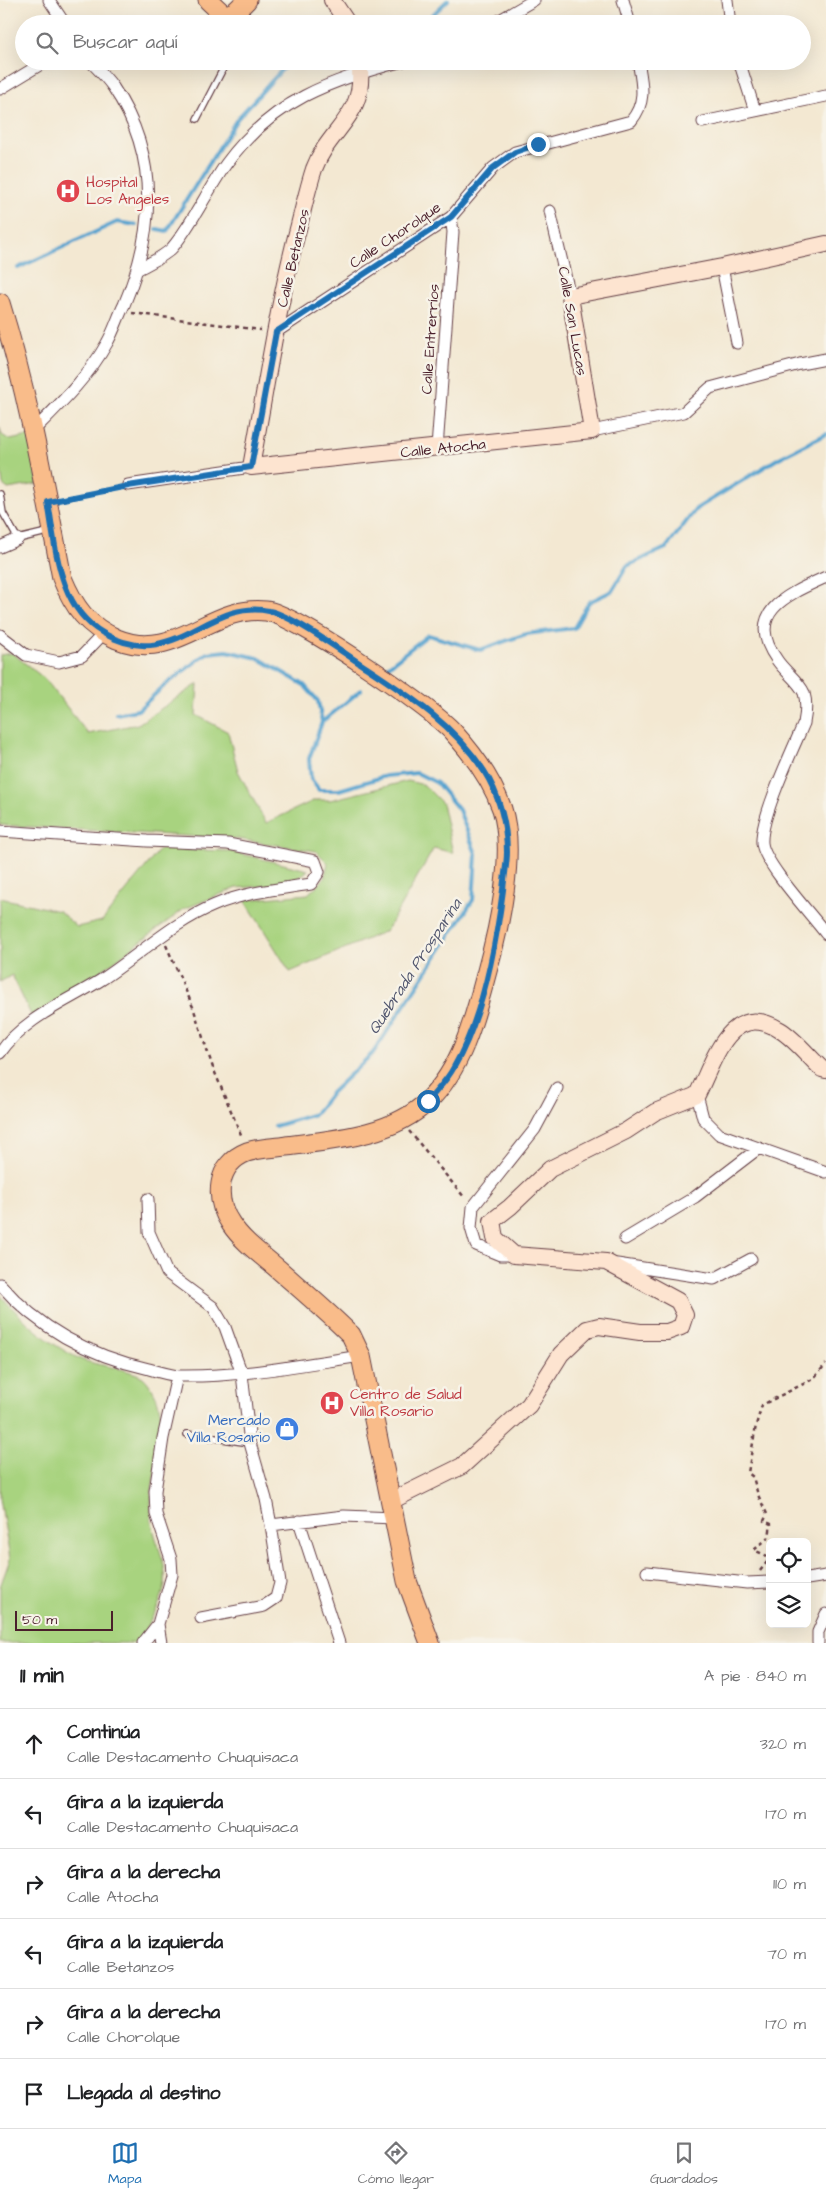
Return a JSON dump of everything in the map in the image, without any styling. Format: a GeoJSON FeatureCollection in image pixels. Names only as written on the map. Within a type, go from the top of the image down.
{"type":"FeatureCollection","features":[{"type":"Feature","properties":{"kind":"main road"},"geometry":{"type":"LineString","coordinates":[[208,0],[223,15]]}},
{"type":"Feature","properties":{"kind":"main road"},"geometry":{"type":"LineString","coordinates":[[232,15],[247,0]]}},
{"type":"Feature","properties":{"kind":"main road"},"geometry":{"type":"LineString","coordinates":[[0,303],[34,430],[62,578],[71,600],[85,620],[104,633],[128,644],[150,646],[169,642],[228,616],[250,610],[270,611],[321,638],[403,692],[451,729],[485,772],[502,811],[507,852],[498,932],[474,1020],[454,1068],[428,1101],[400,1121],[364,1133],[247,1152],[229,1167],[221,1181],[220,1200],[229,1222],[245,1240],[351,1335],[361,1356],[407,1581],[430,1643]]}},
{"type":"Feature","properties":{"kind":"street"},"geometry":{"type":"LineString","coordinates":[[49,0],[59,15]]}},
{"type":"Feature","properties":{"kind":"street"},"geometry":{"type":"LineString","coordinates":[[332,0],[342,15]]}},
{"type":"Feature","properties":{"kind":"street"},"geometry":{"type":"LineString","coordinates":[[508,15],[534,0]]}},
{"type":"Feature","properties":{"kind":"street"},"geometry":{"type":"LineString","coordinates":[[623,0],[627,15]]}},
{"type":"Feature","properties":{"kind":"street"},"geometry":{"type":"LineString","coordinates":[[727,0],[729,15]]}},
{"type":"Feature","properties":{"kind":"street"},"geometry":{"type":"LineString","coordinates":[[0,89],[31,70]]}},
{"type":"Feature","properties":{"kind":"street"},"geometry":{"type":"LineString","coordinates":[[34,430],[73,391],[107,344],[142,255],[148,214],[148,177],[137,132],[113,86],[98,70]]}},
{"type":"Feature","properties":{"kind":"street"},"geometry":{"type":"LineString","coordinates":[[137,270],[171,249],[226,164],[263,122],[297,98],[354,70]]}},
{"type":"Feature","properties":{"kind":"street","name":"Calle Betanzos"},"geometry":{"type":"LineString","coordinates":[[251,467],[290,260],[314,168],[328,143],[349,118],[359,97],[360,70]]}},
{"type":"Feature","properties":{"kind":"street","name":"Calle Chorolque"},"geometry":{"type":"LineString","coordinates":[[276,332],[451,217],[493,168],[515,152],[631,121],[640,110],[643,93],[639,70]]}},
{"type":"Feature","properties":{"kind":"street"},"geometry":{"type":"LineString","coordinates":[[742,70],[756,111]]}},
{"type":"Feature","properties":{"kind":"street"},"geometry":{"type":"LineString","coordinates":[[703,122],[826,96]]}},
{"type":"Feature","properties":{"kind":"street","name":"Calle San Lucas"},"geometry":{"type":"LineString","coordinates":[[550,211],[570,296],[592,432]]}},
{"type":"Feature","properties":{"kind":"street","name":"Calle Entrerríos"},"geometry":{"type":"LineString","coordinates":[[437,448],[452,232],[451,217]]}},
{"type":"Feature","properties":{"kind":"street"},"geometry":{"type":"LineString","coordinates":[[570,296],[722,267],[826,244]]}},
{"type":"Feature","properties":{"kind":"street"},"geometry":{"type":"LineString","coordinates":[[722,267],[737,343]]}},
{"type":"Feature","properties":{"kind":"street","name":"Calle Atocha"},"geometry":{"type":"LineString","coordinates":[[128,486],[251,467],[592,432],[684,412],[710,388],[826,359]]}},
{"type":"Feature","properties":{"kind":"street"},"geometry":{"type":"LineString","coordinates":[[0,548],[18,539]]}},
{"type":"Feature","properties":{"kind":"street"},"geometry":{"type":"LineString","coordinates":[[826,577],[786,596],[768,615],[765,637],[776,660],[803,692],[807,708],[804,723],[764,821],[762,844],[772,864],[826,934]]}},
{"type":"Feature","properties":{"kind":"street"},"geometry":{"type":"LineString","coordinates":[[3,640],[26,655],[59,662],[82,656],[104,633]]}},
{"type":"Feature","properties":{"kind":"street"},"geometry":{"type":"LineString","coordinates":[[0,831],[146,842],[228,844],[315,861],[319,872],[311,884],[241,895],[213,906],[161,938],[101,980],[26,1025],[0,1053]]}},
{"type":"Feature","properties":{"kind":"street"},"geometry":{"type":"LineString","coordinates":[[826,1070],[822,1069],[780,1029],[752,1020],[741,1022],[728,1034],[697,1096],[703,1118],[719,1134],[826,1172]]}},
{"type":"Feature","properties":{"kind":"street"},"geometry":{"type":"LineString","coordinates":[[557,1088],[535,1129],[473,1207],[471,1228],[476,1245],[500,1255],[606,1262],[714,1279],[751,1259]]}},
{"type":"Feature","properties":{"kind":"street"},"geometry":{"type":"LineString","coordinates":[[514,1255],[494,1238],[492,1221],[510,1207],[550,1169],[626,1131],[655,1112],[697,1096]]}},
{"type":"Feature","properties":{"kind":"street"},"geometry":{"type":"LineString","coordinates":[[625,1239],[695,1197],[759,1148]]}},
{"type":"Feature","properties":{"kind":"street"},"geometry":{"type":"LineString","coordinates":[[148,1199],[149,1232],[167,1273],[213,1307],[225,1327],[242,1374],[250,1443],[266,1499],[280,1583],[276,1598],[264,1606],[201,1618]]}},
{"type":"Feature","properties":{"kind":"street"},"geometry":{"type":"LineString","coordinates":[[271,1525],[393,1510],[462,1466],[530,1405],[561,1354],[587,1329],[599,1326],[640,1332],[667,1332],[681,1327],[685,1315],[678,1301],[606,1262]]}},
{"type":"Feature","properties":{"kind":"street"},"geometry":{"type":"LineString","coordinates":[[0,1284],[11,1297],[45,1325],[82,1348],[130,1365],[177,1376],[242,1374],[361,1356]]}},
{"type":"Feature","properties":{"kind":"street"},"geometry":{"type":"LineString","coordinates":[[144,1643],[158,1624],[172,1575],[171,1559],[156,1514],[155,1491],[163,1438],[177,1376]]}},
{"type":"Feature","properties":{"kind":"street"},"geometry":{"type":"LineString","coordinates":[[299,1521],[340,1643]]}},
{"type":"Feature","properties":{"kind":"street"},"geometry":{"type":"LineString","coordinates":[[647,1572],[747,1583],[766,1582]]}},
{"type":"Feature","properties":{"kind":"street"},"geometry":{"type":"LineString","coordinates":[[811,1578],[826,1576]]}},
{"type":"Feature","properties":{"kind":"street"},"geometry":{"type":"LineString","coordinates":[[818,1643],[818,1632],[826,1614]]}},
{"type":"Feature","properties":{"kind":"street"},"geometry":{"type":"LineString","coordinates":[[158,1624],[161,1643]]}},
{"type":"Feature","properties":{"kind":"lane"},"geometry":{"type":"LineString","coordinates":[[197,119],[223,70]]}},
{"type":"Feature","properties":{"kind":"lane"},"geometry":{"type":"LineString","coordinates":[[0,494],[3,513],[18,539],[53,531]]}},
{"type":"Feature","properties":{"kind":"lane"},"geometry":{"type":"LineString","coordinates":[[187,1434],[250,1443]]}},
{"type":"Feature","properties":{"kind":"path"},"geometry":{"type":"LineString","coordinates":[[121,311],[276,332]]}},
{"type":"Feature","properties":{"kind":"path"},"geometry":{"type":"LineString","coordinates":[[48,502],[128,486]]}},
{"type":"Feature","properties":{"kind":"path"},"geometry":{"type":"LineString","coordinates":[[161,938],[172,954],[213,1068],[243,1138]]}},
{"type":"Feature","properties":{"kind":"path"},"geometry":{"type":"LineString","coordinates":[[400,1121],[473,1207]]}},
{"type":"Feature","properties":{"kind":"path"},"geometry":{"type":"LineString","coordinates":[[747,1583],[767,1562],[768,1556],[754,1550],[769,1537],[771,1524],[764,1521],[767,1514],[753,1477],[748,1473],[756,1425],[762,1406],[813,1379],[826,1364]]}},
{"type":"Feature","properties":{"kind":"green space"},"geometry":{"type":"Polygon","coordinates":[[[0,428],[2,435],[10,440],[29,436],[38,484],[8,489],[3,485],[0,464],[0,428]]]}},
{"type":"Feature","properties":{"kind":"green space"},"geometry":{"type":"Polygon","coordinates":[[[12,653],[45,679],[88,734],[138,724],[198,684],[196,715],[228,732],[238,771],[266,823],[315,800],[330,800],[408,781],[424,785],[442,803],[453,853],[434,848],[386,931],[290,972],[245,900],[308,894],[324,879],[328,863],[316,851],[237,839],[0,825],[0,655],[12,653]]]}},
{"type":"Feature","properties":{"kind":"green space"},"geometry":{"type":"Polygon","coordinates":[[[160,849],[229,851],[308,870],[292,884],[236,888],[184,909],[108,966],[32,1017],[12,975],[0,982],[0,898],[59,911],[77,927],[102,921],[160,849]]]}},
{"type":"Feature","properties":{"kind":"green space"},"geometry":{"type":"Polygon","coordinates":[[[0,1295],[27,1322],[57,1346],[80,1359],[141,1376],[155,1395],[160,1412],[161,1430],[151,1504],[154,1532],[164,1568],[165,1586],[157,1608],[137,1643],[0,1643],[0,1587],[10,1559],[0,1498],[0,1295]]]}},
{"type":"Feature","properties":{"kind":"waterway"},"geometry":{"type":"LineString","coordinates":[[432,15],[448,0]]}},
{"type":"Feature","properties":{"kind":"waterway"},"geometry":{"type":"LineString","coordinates":[[157,229],[167,231],[237,119],[282,70]]}},
{"type":"Feature","properties":{"kind":"waterway"},"geometry":{"type":"LineString","coordinates":[[18,268],[117,222],[136,225]]}},
{"type":"Feature","properties":{"kind":"waterway","name":"Quebrada Prosparina"},"geometry":{"type":"LineString","coordinates":[[382,671],[428,635],[480,650],[526,634],[574,628],[589,602],[612,591],[627,566],[666,548],[696,509],[779,458],[826,434]]}},
{"type":"Feature","properties":{"kind":"waterway"},"geometry":{"type":"LineString","coordinates":[[116,714],[138,710],[164,686],[207,653],[227,651],[258,658],[304,685],[318,701],[322,722]]}},
{"type":"Feature","properties":{"kind":"waterway","name":"Quebrada Prosparina"},"geometry":{"type":"LineString","coordinates":[[275,1126],[315,1114],[331,1093],[373,1053],[473,900],[476,854],[459,810],[437,783],[417,773],[386,776],[339,790],[319,790],[311,779],[309,759],[322,722],[361,690]]}},
{"type":"Feature","properties":{"kind":"place","name":"Hospital Los Angeles"},"geometry":{"type":"Point","coordinates":[68,191]}},
{"type":"Feature","properties":{"kind":"place","name":"Centro de Salud Villa Rosario"},"geometry":{"type":"Point","coordinates":[332,1403]}},
{"type":"Feature","properties":{"kind":"place","name":"Mercado Villa Rosario"},"geometry":{"type":"Point","coordinates":[287,1429]}},
{"type":"Feature","properties":{"kind":"route"},"geometry":{"type":"LineString","coordinates":[[428,1101],[454,1068],[474,1020],[498,932],[507,852],[502,811],[485,772],[451,729],[403,692],[291,620],[270,611],[250,610],[214,620],[169,642],[150,646],[128,644],[104,633],[85,620],[71,600],[62,578],[48,502],[128,486],[251,467],[276,332],[451,217],[493,168],[515,152],[538,144]]}}]}
